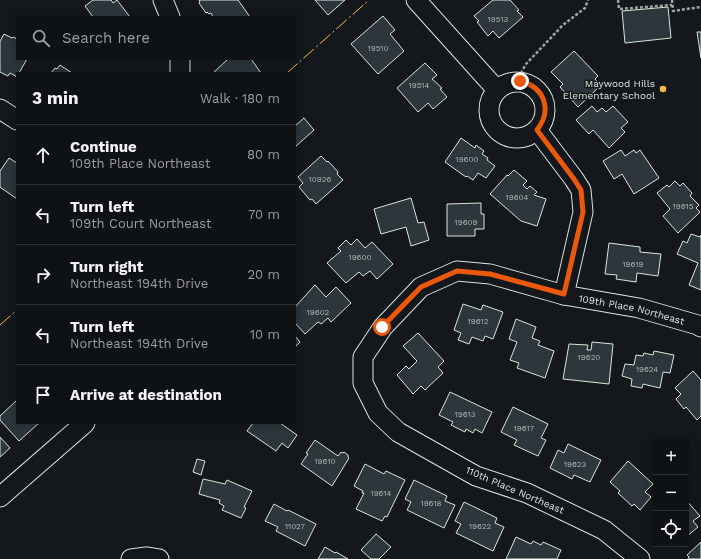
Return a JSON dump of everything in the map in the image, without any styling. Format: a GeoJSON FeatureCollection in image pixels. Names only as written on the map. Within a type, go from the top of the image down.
{"type":"FeatureCollection","features":[{"type":"Feature","properties":{"kind":"street"},"geometry":{"type":"LineString","coordinates":[[163,0],[170,16]]}},
{"type":"Feature","properties":{"kind":"street"},"geometry":{"type":"LineString","coordinates":[[416,0],[497,90]]}},
{"type":"Feature","properties":{"kind":"street"},"geometry":{"type":"LineString","coordinates":[[180,60],[180,72]]}},
{"type":"Feature","properties":{"kind":"street"},"geometry":{"type":"LineString","coordinates":[[511,82],[516,82],[527,83],[534,87],[544,100],[546,108],[545,116],[537,130],[531,135],[515,138],[507,136],[497,129],[491,120],[489,112],[492,96],[497,90],[511,82]]}},
{"type":"Feature","properties":{"kind":"street"},"geometry":{"type":"LineString","coordinates":[[0,109],[16,119]]}},
{"type":"Feature","properties":{"kind":"street"},"geometry":{"type":"LineString","coordinates":[[537,130],[581,190],[583,212],[564,294]]}},
{"type":"Feature","properties":{"kind":"street","name":"109th Place Northeast"},"geometry":{"type":"LineString","coordinates":[[363,383],[363,357],[382,327],[421,287],[457,271],[490,274],[564,294],[639,308],[701,327]]}},
{"type":"Feature","properties":{"kind":"street","name":"110th Place Northeast"},"geometry":{"type":"LineString","coordinates":[[363,383],[378,413],[398,432],[476,476],[527,494],[604,530],[640,559]]}},
{"type":"Feature","properties":{"kind":"street"},"geometry":{"type":"LineString","coordinates":[[0,497],[84,424]]}},
{"type":"Feature","properties":{"kind":"path"},"geometry":{"type":"LineString","coordinates":[[516,82],[526,64],[563,25],[585,8],[588,0]]}},
{"type":"Feature","properties":{"kind":"path"},"geometry":{"type":"LineString","coordinates":[[618,0],[619,9],[672,5]]}},
{"type":"Feature","properties":{"kind":"path"},"geometry":{"type":"LineString","coordinates":[[672,0],[673,11],[701,7]]}},
{"type":"Feature","properties":{"kind":"building"},"geometry":{"type":"Polygon","coordinates":[[[93,0],[111,0],[113,3],[117,0],[129,16],[92,16],[85,6],[93,0]]]}},
{"type":"Feature","properties":{"kind":"building"},"geometry":{"type":"Polygon","coordinates":[[[199,0],[238,0],[249,16],[212,16],[211,13],[206,13],[199,3],[199,0]]]}},
{"type":"Feature","properties":{"kind":"building"},"geometry":{"type":"Polygon","coordinates":[[[315,0],[345,0],[328,15],[315,0]]]}},
{"type":"Feature","properties":{"kind":"building"},"geometry":{"type":"Polygon","coordinates":[[[493,0],[510,0],[523,17],[499,38],[493,31],[488,36],[477,22],[479,21],[474,16],[493,0]]]}},
{"type":"Feature","properties":{"kind":"building"},"geometry":{"type":"Polygon","coordinates":[[[668,7],[671,38],[625,43],[622,11],[668,7]]]}},
{"type":"Feature","properties":{"kind":"building"},"geometry":{"type":"Polygon","coordinates":[[[383,16],[395,30],[390,34],[404,51],[378,74],[351,44],[383,16]]]}},
{"type":"Feature","properties":{"kind":"building"},"geometry":{"type":"Polygon","coordinates":[[[697,32],[701,32],[701,58],[697,32]]]}},
{"type":"Feature","properties":{"kind":"building"},"geometry":{"type":"Polygon","coordinates":[[[4,34],[16,38],[16,60],[26,60],[20,72],[16,72],[16,76],[10,73],[8,76],[0,72],[0,41],[4,34]]]}},
{"type":"Feature","properties":{"kind":"building"},"geometry":{"type":"Polygon","coordinates":[[[574,51],[598,76],[595,79],[601,85],[578,107],[560,87],[563,84],[551,72],[574,51]]]}},
{"type":"Feature","properties":{"kind":"building"},"geometry":{"type":"Polygon","coordinates":[[[227,60],[252,60],[260,72],[214,72],[227,60]]]}},
{"type":"Feature","properties":{"kind":"building"},"geometry":{"type":"Polygon","coordinates":[[[425,63],[437,75],[432,79],[442,88],[440,89],[447,97],[433,109],[428,103],[418,112],[397,88],[425,63]]]}},
{"type":"Feature","properties":{"kind":"building"},"geometry":{"type":"Polygon","coordinates":[[[60,65],[70,72],[52,72],[55,68],[57,69],[60,65]]]}},
{"type":"Feature","properties":{"kind":"building"},"geometry":{"type":"Polygon","coordinates":[[[592,106],[597,112],[602,108],[606,112],[613,106],[628,122],[621,128],[625,132],[609,148],[593,130],[589,134],[576,120],[592,106]]]}},
{"type":"Feature","properties":{"kind":"building"},"geometry":{"type":"Polygon","coordinates":[[[304,118],[314,130],[296,146],[296,125],[304,118]]]}},
{"type":"Feature","properties":{"kind":"building"},"geometry":{"type":"Polygon","coordinates":[[[461,138],[475,148],[476,145],[484,151],[482,154],[495,166],[486,178],[478,173],[473,180],[467,176],[466,177],[445,162],[461,138]]]}},
{"type":"Feature","properties":{"kind":"building"},"geometry":{"type":"Polygon","coordinates":[[[621,150],[625,156],[634,150],[636,153],[640,150],[659,178],[634,194],[622,174],[614,179],[603,161],[621,150]]]}},
{"type":"Feature","properties":{"kind":"building"},"geometry":{"type":"Polygon","coordinates":[[[321,156],[327,162],[328,161],[343,180],[316,204],[312,199],[310,200],[299,187],[303,183],[298,177],[321,156]]]}},
{"type":"Feature","properties":{"kind":"building"},"geometry":{"type":"Polygon","coordinates":[[[9,158],[16,162],[16,198],[0,187],[0,171],[9,158]]]}},
{"type":"Feature","properties":{"kind":"building"},"geometry":{"type":"Polygon","coordinates":[[[514,170],[527,181],[523,185],[527,189],[530,186],[537,192],[534,195],[546,199],[537,226],[521,221],[490,194],[507,175],[508,176],[514,170]]]}},
{"type":"Feature","properties":{"kind":"building"},"geometry":{"type":"Polygon","coordinates":[[[675,181],[680,186],[683,183],[692,193],[690,196],[699,205],[696,208],[700,212],[678,233],[663,216],[670,209],[657,193],[667,185],[669,187],[675,181]]]}},
{"type":"Feature","properties":{"kind":"building"},"geometry":{"type":"Polygon","coordinates":[[[411,198],[418,223],[424,222],[429,240],[411,246],[406,227],[381,234],[374,209],[411,198]]]}},
{"type":"Feature","properties":{"kind":"building"},"geometry":{"type":"Polygon","coordinates":[[[481,203],[481,214],[484,214],[484,229],[475,229],[475,236],[447,236],[447,204],[481,203]]]}},
{"type":"Feature","properties":{"kind":"building"},"geometry":{"type":"Polygon","coordinates":[[[691,234],[700,237],[701,235],[701,290],[689,285],[698,263],[677,254],[683,241],[687,243],[691,234]]]}},
{"type":"Feature","properties":{"kind":"building"},"geometry":{"type":"Polygon","coordinates":[[[357,239],[365,248],[372,242],[393,264],[377,279],[370,271],[363,276],[359,272],[346,283],[327,263],[341,251],[338,248],[346,240],[351,245],[357,239]]]}},
{"type":"Feature","properties":{"kind":"building"},"geometry":{"type":"Polygon","coordinates":[[[609,243],[640,247],[640,252],[661,254],[658,276],[637,273],[636,282],[616,279],[617,275],[605,274],[609,243]]]}},
{"type":"Feature","properties":{"kind":"building"},"geometry":{"type":"Polygon","coordinates":[[[315,285],[326,297],[336,287],[351,303],[331,322],[328,318],[321,324],[318,322],[305,334],[296,324],[296,306],[315,285]]]}},
{"type":"Feature","properties":{"kind":"building"},"geometry":{"type":"Polygon","coordinates":[[[463,304],[481,310],[483,305],[503,312],[493,339],[485,336],[483,341],[472,337],[469,344],[458,340],[461,333],[454,330],[463,304]]]}},
{"type":"Feature","properties":{"kind":"building"},"geometry":{"type":"Polygon","coordinates":[[[516,319],[536,327],[532,338],[540,341],[538,345],[554,351],[545,378],[517,368],[519,363],[510,360],[517,342],[509,339],[516,319]]]}},
{"type":"Feature","properties":{"kind":"building"},"geometry":{"type":"Polygon","coordinates":[[[418,333],[444,361],[438,367],[443,373],[425,390],[421,386],[413,394],[397,375],[406,366],[409,369],[417,361],[403,346],[418,333]]]}},
{"type":"Feature","properties":{"kind":"building"},"geometry":{"type":"Polygon","coordinates":[[[296,337],[300,342],[296,346],[296,337]]]}},
{"type":"Feature","properties":{"kind":"building"},"geometry":{"type":"Polygon","coordinates":[[[592,342],[613,344],[609,384],[563,379],[569,344],[588,345],[587,350],[591,350],[592,342]]]}},
{"type":"Feature","properties":{"kind":"building"},"geometry":{"type":"Polygon","coordinates":[[[654,351],[674,355],[670,373],[663,372],[660,388],[643,384],[642,388],[631,386],[632,379],[622,376],[625,364],[634,365],[636,355],[643,356],[644,353],[653,355],[654,351]]]}},
{"type":"Feature","properties":{"kind":"building"},"geometry":{"type":"Polygon","coordinates":[[[693,371],[701,380],[701,416],[697,420],[686,407],[684,409],[676,399],[681,394],[675,388],[693,371]]]}},
{"type":"Feature","properties":{"kind":"building"},"geometry":{"type":"Polygon","coordinates":[[[450,392],[492,412],[482,433],[475,429],[473,433],[466,429],[465,432],[451,425],[453,422],[439,415],[450,392]]]}},
{"type":"Feature","properties":{"kind":"building"},"geometry":{"type":"Polygon","coordinates":[[[16,401],[16,424],[38,424],[19,441],[0,420],[0,416],[16,401]]]}},
{"type":"Feature","properties":{"kind":"building"},"geometry":{"type":"Polygon","coordinates":[[[513,407],[548,424],[541,438],[546,440],[538,456],[514,445],[517,440],[501,432],[513,407]]]}},
{"type":"Feature","properties":{"kind":"building"},"geometry":{"type":"Polygon","coordinates":[[[252,424],[281,424],[297,435],[288,448],[282,443],[276,451],[247,431],[252,424]]]}},
{"type":"Feature","properties":{"kind":"building"},"geometry":{"type":"Polygon","coordinates":[[[0,437],[10,448],[0,457],[0,437]]]}},
{"type":"Feature","properties":{"kind":"building"},"geometry":{"type":"Polygon","coordinates":[[[315,440],[338,456],[341,452],[348,455],[349,458],[332,486],[301,464],[308,454],[306,453],[315,440]]]}},
{"type":"Feature","properties":{"kind":"building"},"geometry":{"type":"Polygon","coordinates":[[[568,444],[601,460],[590,482],[574,475],[572,479],[550,468],[558,450],[564,453],[568,444]]]}},
{"type":"Feature","properties":{"kind":"building"},"geometry":{"type":"Polygon","coordinates":[[[197,459],[205,461],[201,475],[193,472],[197,459]]]}},
{"type":"Feature","properties":{"kind":"building"},"geometry":{"type":"Polygon","coordinates":[[[628,461],[653,484],[645,492],[651,497],[640,510],[634,504],[632,506],[618,493],[620,491],[610,482],[628,461]]]}},
{"type":"Feature","properties":{"kind":"building"},"geometry":{"type":"Polygon","coordinates":[[[365,464],[384,474],[386,471],[405,480],[387,517],[385,516],[382,521],[356,509],[364,493],[354,486],[365,464]]]}},
{"type":"Feature","properties":{"kind":"building"},"geometry":{"type":"Polygon","coordinates":[[[203,479],[225,484],[227,480],[252,491],[244,507],[246,508],[241,518],[222,510],[224,506],[219,503],[220,500],[199,494],[203,479]]]}},
{"type":"Feature","properties":{"kind":"building"},"geometry":{"type":"Polygon","coordinates":[[[414,480],[447,496],[445,501],[455,505],[444,528],[407,510],[411,502],[405,499],[414,480]]]}},
{"type":"Feature","properties":{"kind":"building"},"geometry":{"type":"Polygon","coordinates":[[[464,502],[497,518],[495,523],[504,527],[493,551],[456,533],[461,524],[455,521],[464,502]]]}},
{"type":"Feature","properties":{"kind":"building"},"geometry":{"type":"Polygon","coordinates":[[[689,503],[700,516],[693,521],[698,527],[689,534],[689,503]]]}},
{"type":"Feature","properties":{"kind":"building"},"geometry":{"type":"Polygon","coordinates":[[[274,504],[316,524],[305,546],[276,531],[278,527],[265,521],[274,504]]]}},
{"type":"Feature","properties":{"kind":"building"},"geometry":{"type":"Polygon","coordinates":[[[376,534],[391,547],[379,559],[371,559],[361,550],[376,534]]]}},
{"type":"Feature","properties":{"kind":"building"},"geometry":{"type":"Polygon","coordinates":[[[516,537],[531,544],[533,541],[541,545],[543,542],[561,550],[557,559],[506,559],[516,537]]]}},
{"type":"Feature","properties":{"kind":"building"},"geometry":{"type":"Polygon","coordinates":[[[701,542],[701,559],[688,559],[689,557],[687,555],[701,542]]]}},
{"type":"Feature","properties":{"kind":"building"},"geometry":{"type":"Polygon","coordinates":[[[325,547],[335,553],[336,552],[348,559],[318,559],[325,547]]]}},
{"type":"Feature","properties":{"kind":"power"},"geometry":{"type":"LineString","coordinates":[[288,72],[369,0]]}},
{"type":"Feature","properties":{"kind":"power"},"geometry":{"type":"LineString","coordinates":[[0,325],[16,311]]}},
{"type":"Feature","properties":{"kind":"place","name":"Maywood Hills Elementary School"},"geometry":{"type":"Point","coordinates":[663,89]}},
{"type":"Feature","properties":{"kind":"route"},"geometry":{"type":"LineString","coordinates":[[382,327],[421,287],[457,271],[490,274],[564,294],[583,212],[581,190],[537,130],[545,116],[546,108],[544,100],[534,87],[520,81]]}}]}
